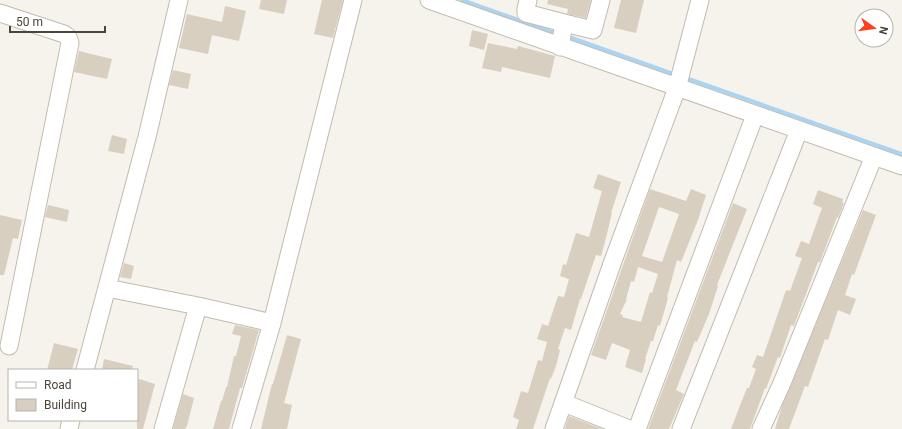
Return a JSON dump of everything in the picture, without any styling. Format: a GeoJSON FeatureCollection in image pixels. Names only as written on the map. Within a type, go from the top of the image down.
{"type":"FeatureCollection","features":[{"type":"Feature","properties":{"kind":"street"},"geometry":{"type":"LineString","coordinates":[[85,369],[148,137],[179,0]]}},
{"type":"Feature","properties":{"kind":"street"},"geometry":{"type":"LineString","coordinates":[[241,429],[272,323],[353,0]]}},
{"type":"Feature","properties":{"kind":"street"},"geometry":{"type":"LineString","coordinates":[[429,0],[562,35],[593,30],[601,0]]}},
{"type":"Feature","properties":{"kind":"street"},"geometry":{"type":"LineString","coordinates":[[528,0],[525,12],[562,35],[678,88],[902,166]]}},
{"type":"Feature","properties":{"kind":"street"},"geometry":{"type":"LineString","coordinates":[[554,429],[678,88],[700,0]]}},
{"type":"Feature","properties":{"kind":"street"},"geometry":{"type":"LineString","coordinates":[[0,13],[64,34],[68,37],[70,43],[9,346]]}},
{"type":"Feature","properties":{"kind":"street"},"geometry":{"type":"LineString","coordinates":[[637,429],[755,115]]}},
{"type":"Feature","properties":{"kind":"street"},"geometry":{"type":"LineString","coordinates":[[681,429],[799,130]]}},
{"type":"Feature","properties":{"kind":"street"},"geometry":{"type":"LineString","coordinates":[[762,429],[874,156]]}},
{"type":"Feature","properties":{"kind":"street"},"geometry":{"type":"LineString","coordinates":[[106,288],[198,306],[272,323]]}},
{"type":"Feature","properties":{"kind":"street"},"geometry":{"type":"LineString","coordinates":[[163,429],[198,306]]}},
{"type":"Feature","properties":{"kind":"street"},"geometry":{"type":"LineString","coordinates":[[564,403],[629,429]]}},
{"type":"Feature","properties":{"kind":"building"},"geometry":{"type":"Polygon","coordinates":[[[261,0],[287,0],[284,14],[259,9],[261,0]]]}},
{"type":"Feature","properties":{"kind":"building"},"geometry":{"type":"Polygon","coordinates":[[[322,0],[343,0],[333,38],[314,34],[322,0]]]}},
{"type":"Feature","properties":{"kind":"building"},"geometry":{"type":"Polygon","coordinates":[[[548,0],[591,0],[586,18],[567,14],[568,9],[547,4],[548,0]]]}},
{"type":"Feature","properties":{"kind":"building"},"geometry":{"type":"Polygon","coordinates":[[[621,0],[644,0],[636,33],[614,28],[621,0]]]}},
{"type":"Feature","properties":{"kind":"building"},"geometry":{"type":"Polygon","coordinates":[[[225,6],[246,11],[239,41],[212,35],[208,54],[179,48],[187,14],[222,22],[225,6]]]}},
{"type":"Feature","properties":{"kind":"building"},"geometry":{"type":"Polygon","coordinates":[[[472,30],[488,34],[484,50],[469,46],[472,30]]]}},
{"type":"Feature","properties":{"kind":"building"},"geometry":{"type":"Polygon","coordinates":[[[488,43],[517,49],[518,46],[555,56],[550,78],[502,67],[501,72],[482,68],[488,43]]]}},
{"type":"Feature","properties":{"kind":"building"},"geometry":{"type":"Polygon","coordinates":[[[79,51],[112,59],[107,79],[74,72],[79,51]]]}},
{"type":"Feature","properties":{"kind":"building"},"geometry":{"type":"Polygon","coordinates":[[[173,70],[191,74],[188,89],[169,85],[173,70]]]}},
{"type":"Feature","properties":{"kind":"building"},"geometry":{"type":"Polygon","coordinates":[[[112,135],[127,139],[124,154],[108,151],[112,135]]]}},
{"type":"Feature","properties":{"kind":"building"},"geometry":{"type":"Polygon","coordinates":[[[598,174],[621,182],[611,213],[601,256],[596,255],[580,299],[571,330],[565,328],[558,349],[560,350],[556,366],[551,379],[550,378],[533,429],[516,429],[519,420],[513,417],[521,391],[528,393],[538,360],[542,361],[547,342],[537,339],[542,324],[548,326],[558,296],[564,297],[569,279],[560,276],[563,264],[566,265],[576,233],[589,237],[602,191],[593,188],[598,174]]]}},
{"type":"Feature","properties":{"kind":"building"},"geometry":{"type":"Polygon","coordinates":[[[650,189],[686,201],[691,189],[706,195],[698,220],[681,262],[677,260],[660,326],[658,325],[653,341],[651,341],[642,373],[625,367],[630,350],[612,343],[606,360],[591,355],[650,189]],[[659,207],[642,256],[662,262],[679,214],[659,207]],[[638,267],[634,282],[631,281],[627,299],[620,314],[623,315],[622,317],[641,322],[650,292],[652,293],[658,274],[638,267]]]}},
{"type":"Feature","properties":{"kind":"building"},"geometry":{"type":"Polygon","coordinates":[[[818,190],[843,199],[842,203],[844,203],[838,218],[837,217],[820,262],[818,262],[794,326],[791,325],[780,358],[778,357],[750,429],[731,429],[756,369],[752,367],[757,355],[763,357],[786,290],[790,291],[802,258],[795,256],[801,241],[809,244],[822,208],[813,204],[818,190]]]}},
{"type":"Feature","properties":{"kind":"building"},"geometry":{"type":"Polygon","coordinates":[[[733,203],[747,209],[717,285],[718,286],[709,314],[697,342],[695,341],[676,390],[684,394],[669,429],[648,429],[733,203]]]}},
{"type":"Feature","properties":{"kind":"building"},"geometry":{"type":"Polygon","coordinates":[[[48,205],[69,210],[67,222],[45,217],[48,205]]]}},
{"type":"Feature","properties":{"kind":"building"},"geometry":{"type":"Polygon","coordinates":[[[863,210],[876,215],[845,295],[856,299],[850,315],[838,310],[828,340],[825,339],[808,387],[805,386],[789,429],[775,429],[782,406],[863,210]]]}},
{"type":"Feature","properties":{"kind":"building"},"geometry":{"type":"Polygon","coordinates":[[[0,215],[22,220],[18,239],[13,238],[4,275],[0,275],[0,215]]]}},
{"type":"Feature","properties":{"kind":"building"},"geometry":{"type":"Polygon","coordinates":[[[124,263],[134,266],[131,279],[120,277],[124,263]]]}},
{"type":"Feature","properties":{"kind":"building"},"geometry":{"type":"Polygon","coordinates":[[[235,325],[259,330],[242,388],[240,388],[229,429],[213,429],[221,401],[227,387],[234,356],[236,356],[241,336],[232,334],[235,325]]]}},
{"type":"Feature","properties":{"kind":"building"},"geometry":{"type":"Polygon","coordinates":[[[287,335],[301,339],[284,403],[292,405],[287,429],[261,429],[272,384],[287,335]]]}},
{"type":"Feature","properties":{"kind":"building"},"geometry":{"type":"Polygon","coordinates":[[[54,343],[78,349],[72,369],[47,369],[54,343]]]}},
{"type":"Feature","properties":{"kind":"building"},"geometry":{"type":"Polygon","coordinates":[[[104,359],[133,366],[132,369],[102,369],[104,359]]]}},
{"type":"Feature","properties":{"kind":"building"},"geometry":{"type":"Polygon","coordinates":[[[139,379],[155,384],[143,429],[137,429],[139,379]]]}},
{"type":"Feature","properties":{"kind":"building"},"geometry":{"type":"Polygon","coordinates":[[[183,394],[194,398],[187,426],[185,429],[173,429],[183,394]]]}},
{"type":"Feature","properties":{"kind":"building"},"geometry":{"type":"Polygon","coordinates":[[[569,416],[602,429],[565,429],[569,416]]]}},
{"type":"Feature","properties":{"kind":"waterway"},"geometry":{"type":"LineString","coordinates":[[462,0],[557,34]]}},
{"type":"Feature","properties":{"kind":"waterway"},"geometry":{"type":"LineString","coordinates":[[566,36],[676,75]]}},
{"type":"Feature","properties":{"kind":"waterway"},"geometry":{"type":"LineString","coordinates":[[683,77],[902,154]]}}]}
